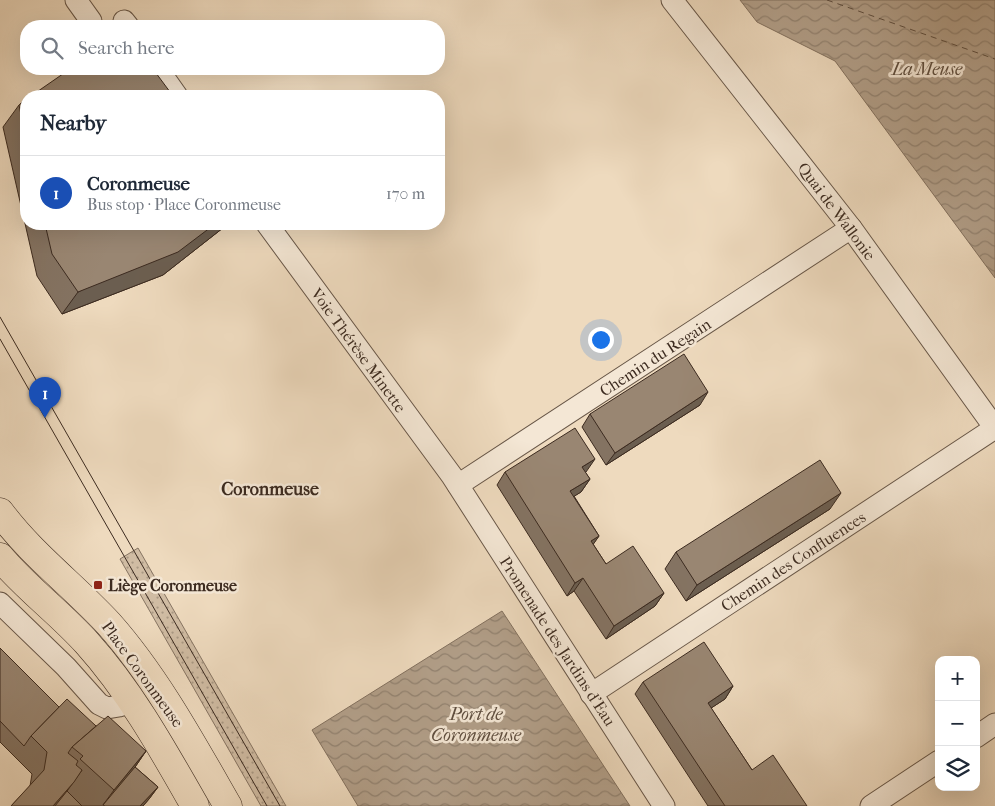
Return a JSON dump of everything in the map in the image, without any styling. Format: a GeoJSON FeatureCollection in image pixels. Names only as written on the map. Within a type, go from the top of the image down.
{"type":"FeatureCollection","features":[{"type":"Feature","properties":{"kind":"main road","name":"Place Coronmeuse"},"geometry":{"type":"LineString","coordinates":[[0,512],[35,552],[109,625],[131,652],[168,703],[228,806]]}},
{"type":"Feature","properties":{"kind":"main road","name":"Place Coronmeuse"},"geometry":{"type":"LineString","coordinates":[[0,557],[19,578],[88,644],[149,726],[195,806]]}},
{"type":"Feature","properties":{"kind":"street"},"geometry":{"type":"LineString","coordinates":[[76,0],[90,20]]}},
{"type":"Feature","properties":{"kind":"street","name":"Quai de Wallonie"},"geometry":{"type":"LineString","coordinates":[[672,0],[851,228],[995,428]]}},
{"type":"Feature","properties":{"kind":"street"},"geometry":{"type":"LineString","coordinates":[[162,75],[173,90]]}},
{"type":"Feature","properties":{"kind":"street","name":"Chemin du Regain"},"geometry":{"type":"LineString","coordinates":[[455,480],[851,228]]}},
{"type":"Feature","properties":{"kind":"street","name":"Voie Thérèse Minette"},"geometry":{"type":"LineString","coordinates":[[271,230],[455,480]]}},
{"type":"Feature","properties":{"kind":"street","name":"Chemin des Confluences"},"geometry":{"type":"LineString","coordinates":[[591,694],[995,428]]}},
{"type":"Feature","properties":{"kind":"street","name":"Promenade des Jardins d'Eau"},"geometry":{"type":"LineString","coordinates":[[455,480],[664,806]]}},
{"type":"Feature","properties":{"kind":"street","name":"Place Coronmeuse"},"geometry":{"type":"LineString","coordinates":[[0,603],[66,667],[99,704],[107,708],[132,702]]}},
{"type":"Feature","properties":{"kind":"street"},"geometry":{"type":"LineString","coordinates":[[980,734],[995,724]]}},
{"type":"Feature","properties":{"kind":"street"},"geometry":{"type":"LineString","coordinates":[[871,806],[935,764]]}},
{"type":"Feature","properties":{"kind":"shaded area"},"geometry":{"type":"Polygon","coordinates":[[[138,548],[286,806],[261,806],[120,559],[138,548]]]}},
{"type":"Feature","properties":{"kind":"water","name":"La Meuse"},"geometry":{"type":"Polygon","coordinates":[[[740,0],[995,0],[995,278],[835,61],[757,22],[740,0]]]}},
{"type":"Feature","properties":{"kind":"water","name":"Port de Coronmeuse"},"geometry":{"type":"Polygon","coordinates":[[[502,611],[630,806],[358,806],[312,730],[502,611]]]}},
{"type":"Feature","properties":{"kind":"building"},"geometry":{"type":"Polygon","coordinates":[[[61,75],[157,75],[169,90],[40,90],[61,75]]]}},
{"type":"Feature","properties":{"kind":"building"},"geometry":{"type":"Polygon","coordinates":[[[46,230],[207,230],[178,252],[78,292],[52,254],[46,230]]]}},
{"type":"Feature","properties":{"kind":"building"},"geometry":{"type":"Polygon","coordinates":[[[684,354],[708,392],[615,453],[590,414],[684,354]]]}},
{"type":"Feature","properties":{"kind":"building"},"geometry":{"type":"Polygon","coordinates":[[[575,428],[595,459],[582,467],[590,479],[570,491],[599,536],[591,541],[606,564],[633,546],[664,593],[614,626],[583,578],[575,583],[505,472],[575,428]]]}},
{"type":"Feature","properties":{"kind":"building"},"geometry":{"type":"Polygon","coordinates":[[[820,460],[841,493],[697,585],[676,552],[820,460]]]}},
{"type":"Feature","properties":{"kind":"building"},"geometry":{"type":"Polygon","coordinates":[[[704,642],[733,686],[708,703],[752,770],[773,755],[807,806],[725,806],[643,682],[704,642]]]}},
{"type":"Feature","properties":{"kind":"building"},"geometry":{"type":"Polygon","coordinates":[[[0,648],[59,707],[24,746],[0,721],[0,648]]]}},
{"type":"Feature","properties":{"kind":"building"},"geometry":{"type":"Polygon","coordinates":[[[67,699],[96,726],[72,747],[68,753],[78,761],[76,765],[82,770],[53,806],[11,806],[44,770],[47,752],[31,736],[67,699]]]}},
{"type":"Feature","properties":{"kind":"building"},"geometry":{"type":"Polygon","coordinates":[[[108,716],[146,751],[114,790],[80,759],[83,756],[72,747],[108,716]]]}},
{"type":"Feature","properties":{"kind":"building"},"geometry":{"type":"Polygon","coordinates":[[[135,767],[158,787],[140,806],[103,805],[135,767]]]}},
{"type":"Feature","properties":{"kind":"building"},"geometry":{"type":"Polygon","coordinates":[[[67,791],[82,806],[55,806],[67,791]]]}},
{"type":"Feature","properties":{"kind":"ferry route"},"geometry":{"type":"LineString","coordinates":[[827,0],[995,59]]}},
{"type":"Feature","properties":{"kind":"tram line"},"geometry":{"type":"LineString","coordinates":[[0,317],[280,806]]}},
{"type":"Feature","properties":{"kind":"tram line"},"geometry":{"type":"LineString","coordinates":[[0,339],[267,806]]}},
{"type":"Feature","properties":{"kind":"place","name":"Coronmeuse"},"geometry":{"type":"Point","coordinates":[45,418]}},
{"type":"Feature","properties":{"kind":"place","name":"Liège Coronmeuse"},"geometry":{"type":"Point","coordinates":[98,585]}},
{"type":"Feature","properties":{"kind":"district","name":"Coronmeuse"},"geometry":{"type":"Point","coordinates":[270,489]}}]}
